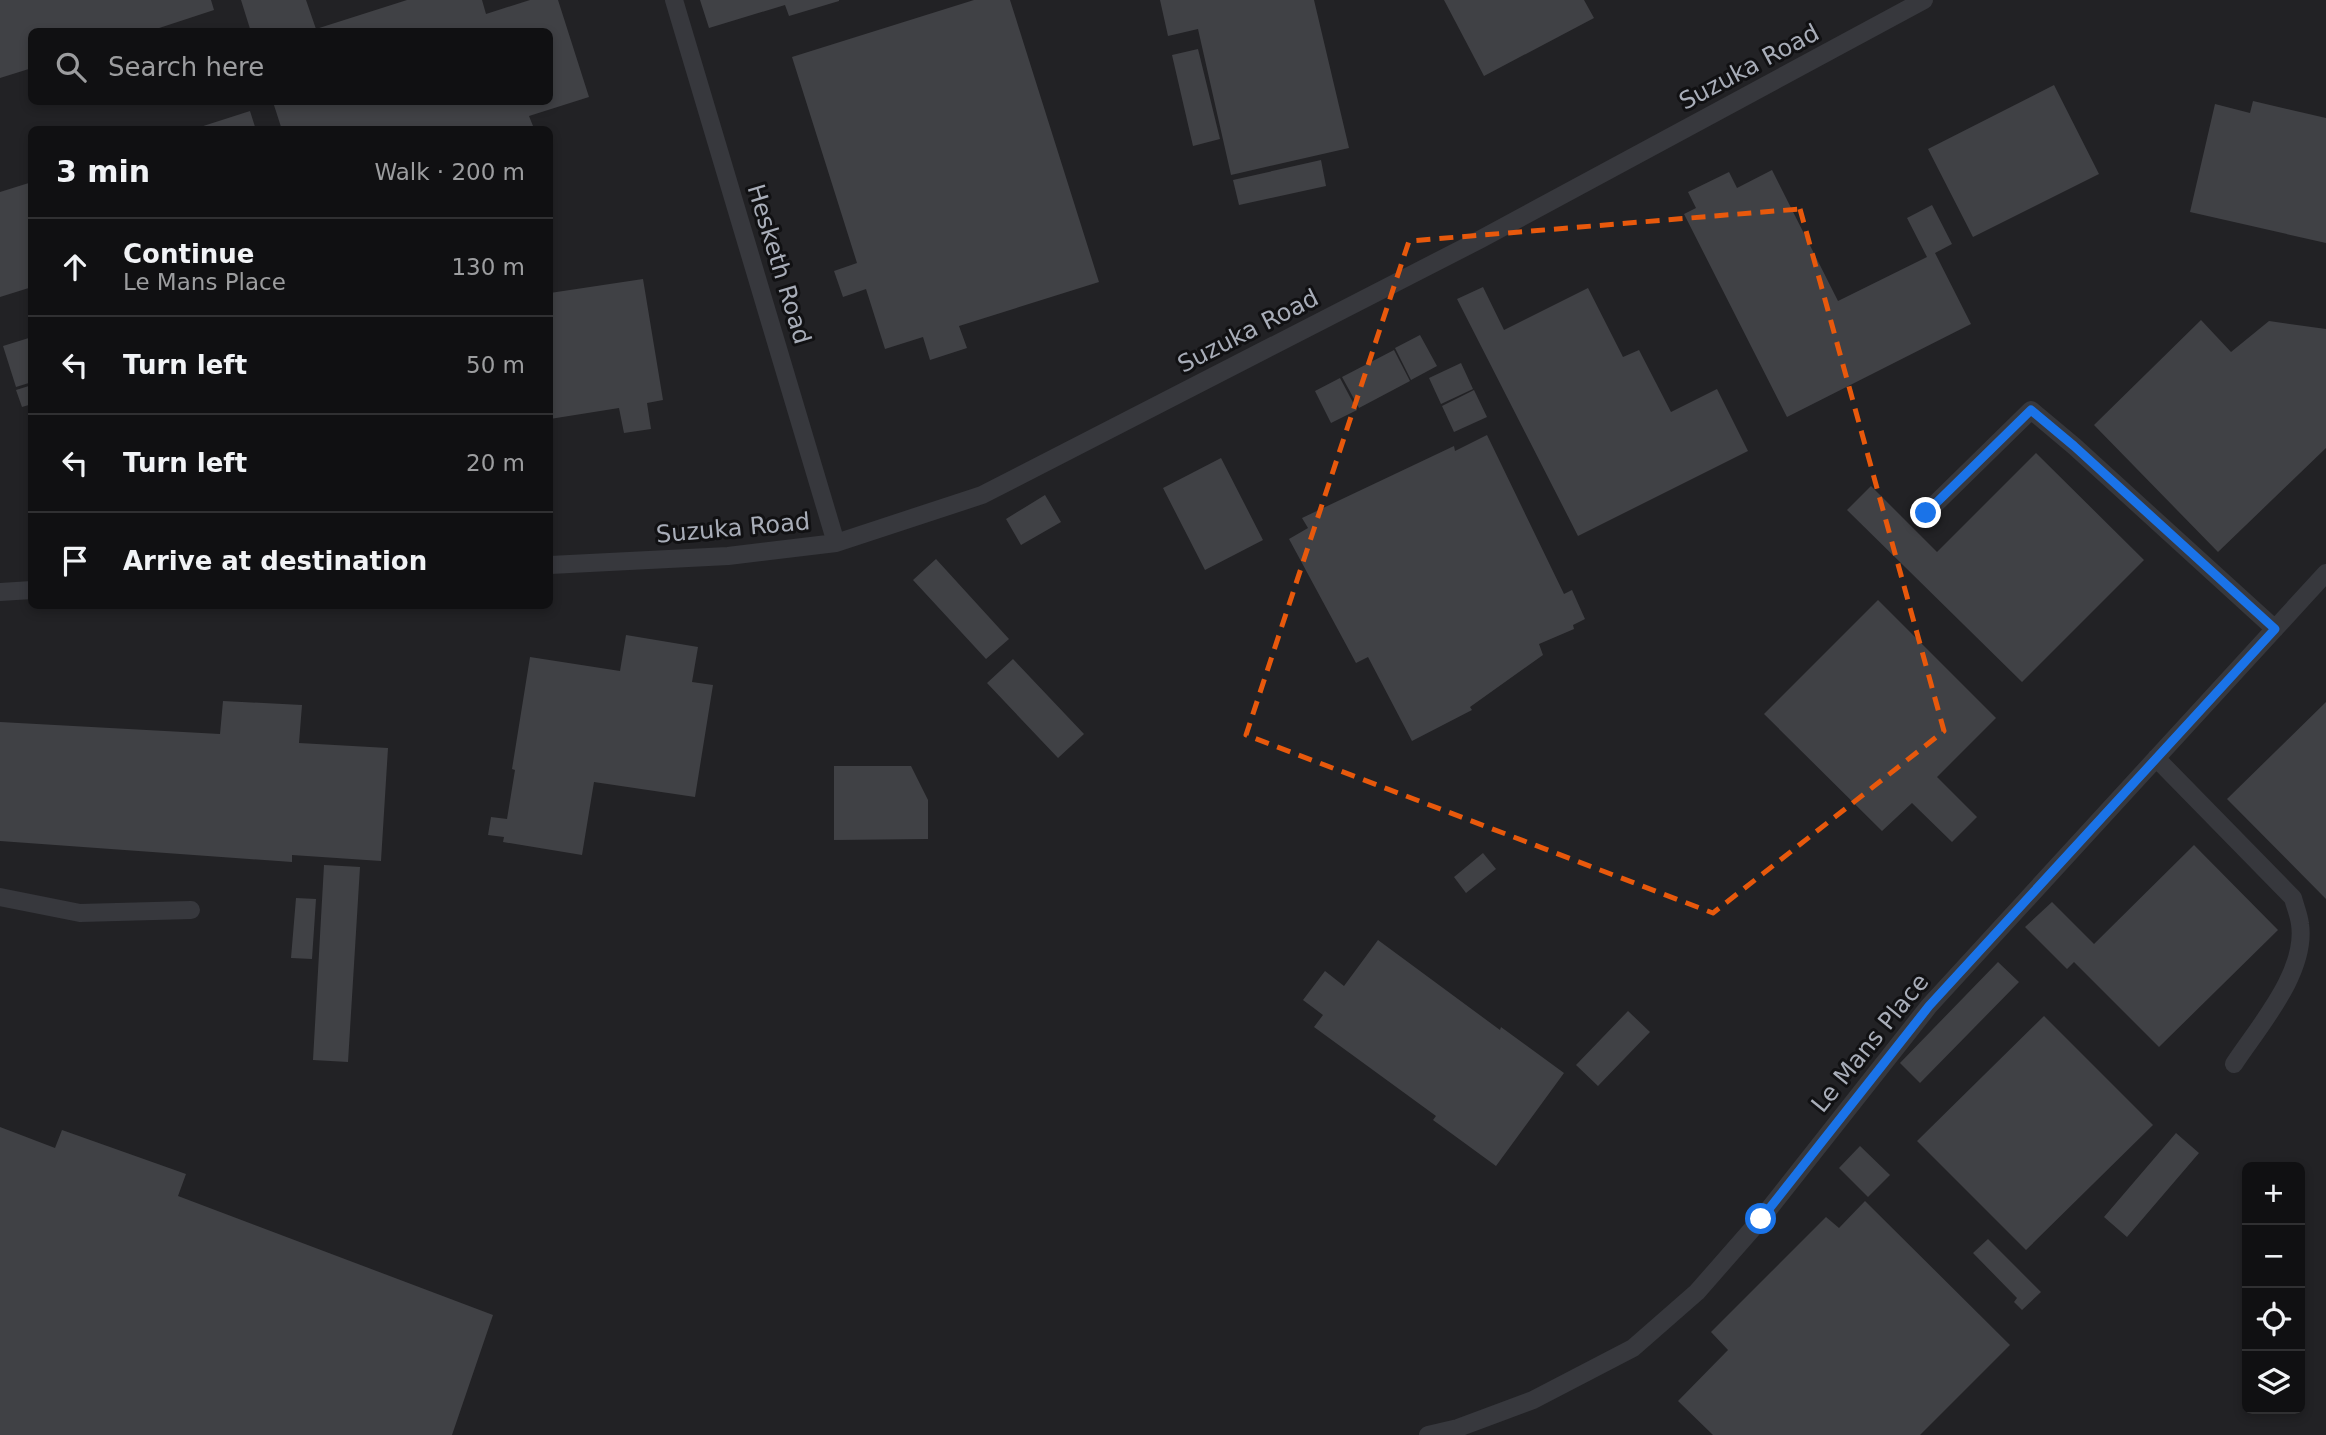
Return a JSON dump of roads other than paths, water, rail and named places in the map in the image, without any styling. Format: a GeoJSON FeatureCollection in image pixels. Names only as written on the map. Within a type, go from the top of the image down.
{"type":"FeatureCollection","features":[{"type":"Feature","properties":{"kind":"lane","name":"Hesketh Road"},"geometry":{"type":"LineString","coordinates":[[674,0],[836,543]]}},
{"type":"Feature","properties":{"kind":"lane","name":"Suzuka Road"},"geometry":{"type":"LineString","coordinates":[[553,565],[728,556],[836,543],[982,495],[1481,239],[1924,0]]}},
{"type":"Feature","properties":{"kind":"lane"},"geometry":{"type":"LineString","coordinates":[[1926,513],[2031,410],[2275,629]]}},
{"type":"Feature","properties":{"kind":"lane","name":"Le Mans Place"},"geometry":{"type":"LineString","coordinates":[[1428,1435],[1458,1428],[1533,1400],[1633,1348],[1698,1292],[1761,1219],[1929,1006],[2326,573]]}},
{"type":"Feature","properties":{"kind":"lane"},"geometry":{"type":"LineString","coordinates":[[0,592],[28,590]]}},
{"type":"Feature","properties":{"kind":"lane"},"geometry":{"type":"LineString","coordinates":[[2156,758],[2293,898],[2301,926],[2298,955],[2290,980],[2234,1064]]}},
{"type":"Feature","properties":{"kind":"lane"},"geometry":{"type":"LineString","coordinates":[[0,897],[80,913],[191,909]]}}]}
